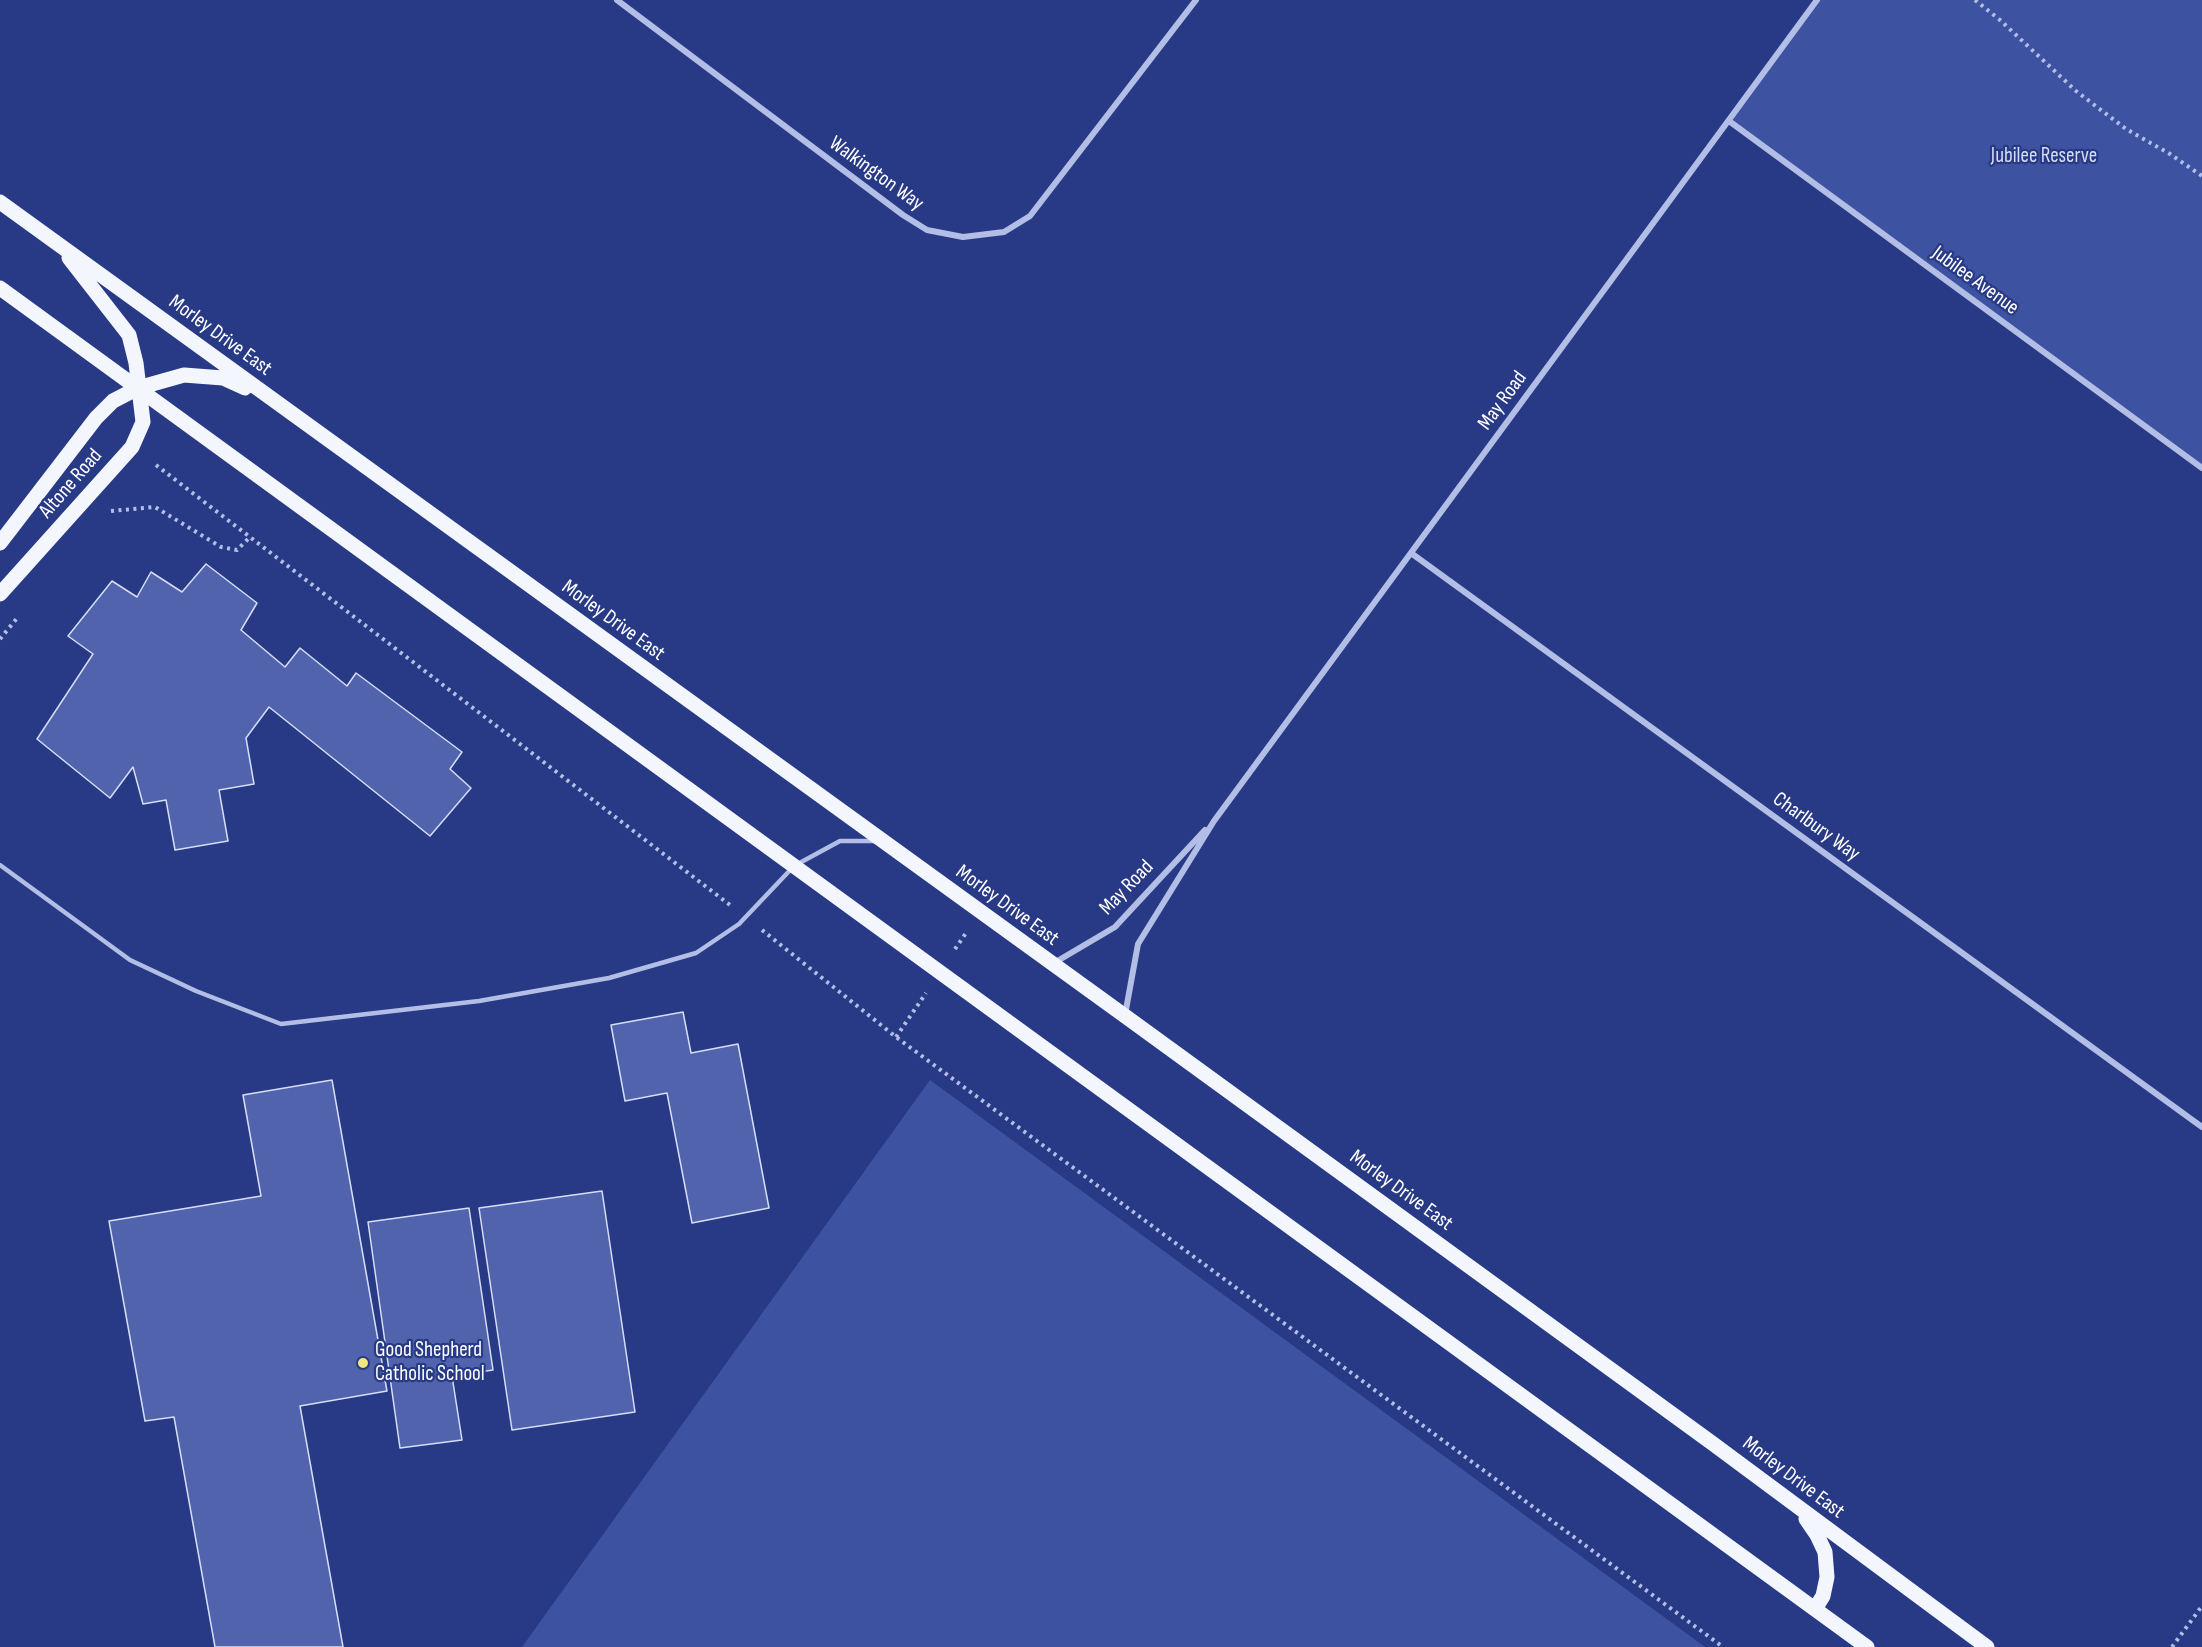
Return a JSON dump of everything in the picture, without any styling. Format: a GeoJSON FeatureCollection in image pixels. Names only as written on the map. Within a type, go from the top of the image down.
{"type":"FeatureCollection","features":[{"type":"Feature","properties":{"kind":"main road","name":"Morley Drive East"},"geometry":{"type":"LineString","coordinates":[[0,202],[880,841],[1125,1016],[1987,1647]]}},
{"type":"Feature","properties":{"kind":"main road","name":"Altone Road"},"geometry":{"type":"LineString","coordinates":[[0,594],[132,447],[143,422],[136,363],[129,335],[58,244]]}},
{"type":"Feature","properties":{"kind":"main road"},"geometry":{"type":"LineString","coordinates":[[0,288],[1866,1647]]}},
{"type":"Feature","properties":{"kind":"main road","name":"Altone Road"},"geometry":{"type":"LineString","coordinates":[[0,543],[96,418],[113,401],[138,388],[184,375],[223,378],[272,400]]}},
{"type":"Feature","properties":{"kind":"main road"},"geometry":{"type":"LineString","coordinates":[[1797,1507],[1817,1534],[1826,1552],[1827,1577],[1823,1596],[1815,1609]]}},
{"type":"Feature","properties":{"kind":"street","name":"Walkington Way"},"geometry":{"type":"LineString","coordinates":[[617,0],[903,216],[927,230],[963,237],[1004,232],[1030,216],[1196,0]]}},
{"type":"Feature","properties":{"kind":"street","name":"May Road"},"geometry":{"type":"LineString","coordinates":[[1125,1016],[1138,944],[1214,821],[1817,0]]}},
{"type":"Feature","properties":{"kind":"street","name":"Jubilee Avenue"},"geometry":{"type":"LineString","coordinates":[[1729,121],[2202,468]]}},
{"type":"Feature","properties":{"kind":"street","name":"Charlbury Way"},"geometry":{"type":"LineString","coordinates":[[1412,553],[2202,1127]]}},
{"type":"Feature","properties":{"kind":"street","name":"May Road"},"geometry":{"type":"LineString","coordinates":[[1052,964],[1115,927],[1214,821]]}},
{"type":"Feature","properties":{"kind":"lane"},"geometry":{"type":"LineString","coordinates":[[0,864],[130,960],[196,991],[281,1024],[479,1001],[609,978],[696,953],[746,918],[794,866],[840,841],[880,841]]}},
{"type":"Feature","properties":{"kind":"path"},"geometry":{"type":"LineString","coordinates":[[1975,0],[2000,20],[2076,91],[2126,129],[2170,154],[2202,176]]}},
{"type":"Feature","properties":{"kind":"path"},"geometry":{"type":"LineString","coordinates":[[156,465],[746,918],[896,1037],[1723,1647]]}},
{"type":"Feature","properties":{"kind":"path"},"geometry":{"type":"LineString","coordinates":[[103,512],[155,507],[221,547],[237,550],[250,537]]}},
{"type":"Feature","properties":{"kind":"path"},"geometry":{"type":"LineString","coordinates":[[0,639],[21,614]]}},
{"type":"Feature","properties":{"kind":"path"},"geometry":{"type":"LineString","coordinates":[[2172,1647],[2202,1606]]}},
{"type":"Feature","properties":{"kind":"green space","name":"Jubilee Reserve"},"geometry":{"type":"Polygon","coordinates":[[[1817,0],[2202,0],[2202,468],[1729,121],[1817,0]]]}},
{"type":"Feature","properties":{"kind":"green space"},"geometry":{"type":"Polygon","coordinates":[[[930,1080],[1705,1647],[522,1647],[930,1080]]]}},
{"type":"Feature","properties":{"kind":"building"},"geometry":{"type":"Polygon","coordinates":[[[206,564],[257,603],[241,630],[285,667],[300,648],[347,686],[356,673],[462,752],[450,769],[471,788],[430,836],[269,707],[246,738],[254,784],[219,790],[228,841],[175,850],[166,800],[143,804],[133,767],[110,798],[37,739],[93,654],[68,636],[112,581],[137,597],[151,572],[182,592],[206,564]]]}},
{"type":"Feature","properties":{"kind":"building"},"geometry":{"type":"Polygon","coordinates":[[[683,1012],[691,1053],[738,1044],[769,1208],[692,1223],[667,1093],[625,1101],[611,1025],[683,1012]]]}},
{"type":"Feature","properties":{"kind":"building"},"geometry":{"type":"Polygon","coordinates":[[[332,1080],[387,1391],[300,1406],[343,1647],[215,1647],[174,1417],[145,1421],[109,1221],[261,1196],[243,1095],[332,1080]]]}},
{"type":"Feature","properties":{"kind":"building"},"geometry":{"type":"Polygon","coordinates":[[[602,1191],[635,1412],[512,1430],[479,1208],[602,1191]]]}},
{"type":"Feature","properties":{"kind":"building"},"geometry":{"type":"Polygon","coordinates":[[[469,1208],[493,1370],[452,1376],[462,1440],[400,1448],[368,1222],[469,1208]]]}},
{"type":"Feature","properties":{"kind":"place","name":"Good Shepherd Catholic School"},"geometry":{"type":"Point","coordinates":[363,1363]}}]}
